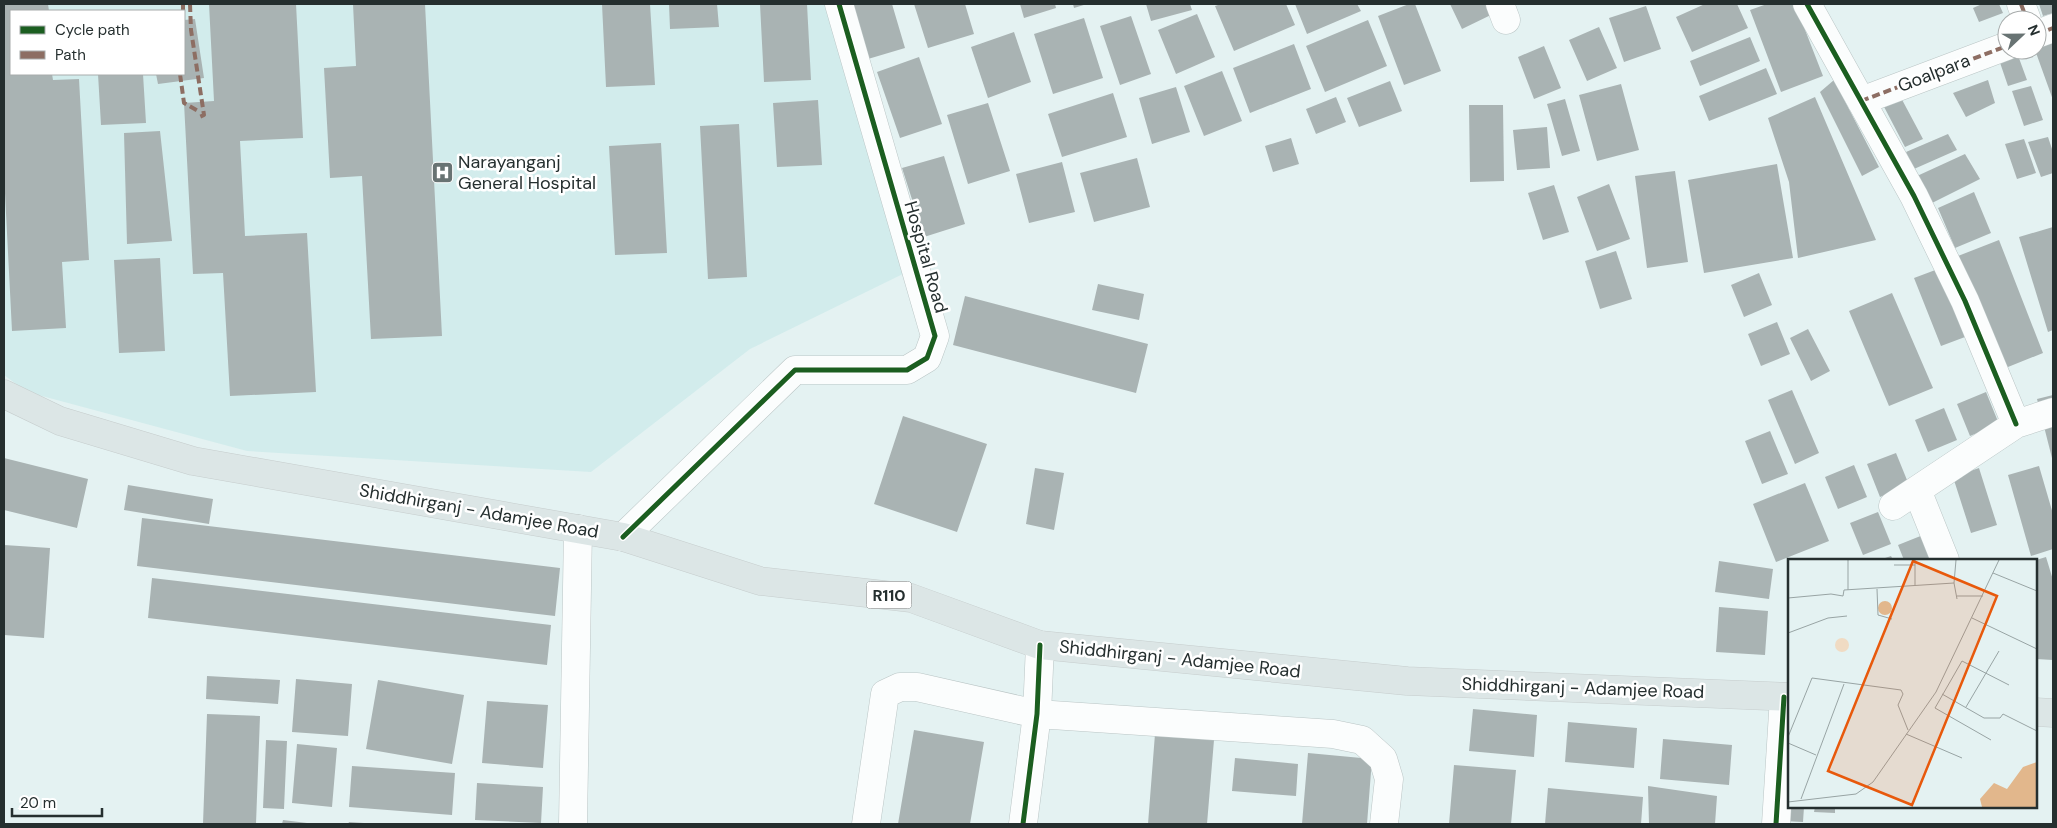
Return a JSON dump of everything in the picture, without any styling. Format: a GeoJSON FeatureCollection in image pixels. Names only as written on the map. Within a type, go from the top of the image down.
{"type":"FeatureCollection","features":[{"type":"Feature","properties":{"kind":"main road","name":"Shiddhirganj - Adamjee Road"},"geometry":{"type":"LineString","coordinates":[[4,394],[60,421],[194,461],[623,537],[760,581],[911,598],[1040,645],[1407,681],[1786,697]]}},
{"type":"Feature","properties":{"kind":"main road"},"geometry":{"type":"LineString","coordinates":[[2037,712],[2053,713]]}},
{"type":"Feature","properties":{"kind":"street","name":"Hospital Road"},"geometry":{"type":"LineString","coordinates":[[623,537],[795,370],[907,370],[926,358],[935,336],[840,4]]}},
{"type":"Feature","properties":{"kind":"street"},"geometry":{"type":"LineString","coordinates":[[1807,4],[1914,196],[1965,301],[2016,424]]}},
{"type":"Feature","properties":{"kind":"street","name":"Goalpara"},"geometry":{"type":"LineString","coordinates":[[1861,101],[1997,50]]}},
{"type":"Feature","properties":{"kind":"street"},"geometry":{"type":"LineString","coordinates":[[1893,506],[2016,424],[2053,412]]}},
{"type":"Feature","properties":{"kind":"street"},"geometry":{"type":"LineString","coordinates":[[1917,490],[1945,559]]}},
{"type":"Feature","properties":{"kind":"street"},"geometry":{"type":"LineString","coordinates":[[573,824],[578,529]]}},
{"type":"Feature","properties":{"kind":"street"},"geometry":{"type":"LineString","coordinates":[[1023,824],[1037,714],[1040,645]]}},
{"type":"Feature","properties":{"kind":"street"},"geometry":{"type":"LineString","coordinates":[[866,824],[885,694],[900,687],[917,687],[1037,714],[1333,734],[1362,740],[1383,758],[1389,779],[1384,824]]}},
{"type":"Feature","properties":{"kind":"street"},"geometry":{"type":"LineString","coordinates":[[1776,824],[1786,697]]}},
{"type":"Feature","properties":{"kind":"shaded area","name":"Narayanganj General Hospital"},"geometry":{"type":"Polygon","coordinates":[[[4,4],[830,4],[911,270],[750,349],[591,472],[247,451],[27,392],[4,375],[4,4]]]}},
{"type":"Feature","properties":{"kind":"building"},"geometry":{"type":"Polygon","coordinates":[[[4,4],[48,4],[49,10],[10,10],[10,75],[52,75],[53,80],[79,79],[89,260],[62,262],[66,328],[12,331],[4,174],[4,4]]]}},
{"type":"Feature","properties":{"kind":"building"},"geometry":{"type":"Polygon","coordinates":[[[209,4],[296,4],[303,138],[240,141],[245,236],[307,233],[316,392],[230,396],[223,273],[193,274],[184,103],[214,101],[209,4]]]}},
{"type":"Feature","properties":{"kind":"building"},"geometry":{"type":"Polygon","coordinates":[[[353,4],[425,4],[442,336],[371,339],[362,176],[330,178],[324,68],[356,66],[353,4]]]}},
{"type":"Feature","properties":{"kind":"building"},"geometry":{"type":"Polygon","coordinates":[[[602,4],[650,4],[655,85],[606,87],[602,4]]]}},
{"type":"Feature","properties":{"kind":"building"},"geometry":{"type":"Polygon","coordinates":[[[669,4],[717,4],[719,27],[670,29],[669,4]]]}},
{"type":"Feature","properties":{"kind":"building"},"geometry":{"type":"Polygon","coordinates":[[[760,4],[807,4],[811,80],[764,82],[760,4]]]}},
{"type":"Feature","properties":{"kind":"building"},"geometry":{"type":"Polygon","coordinates":[[[851,4],[892,4],[905,48],[868,59],[851,4]]]}},
{"type":"Feature","properties":{"kind":"building"},"geometry":{"type":"Polygon","coordinates":[[[914,4],[965,4],[974,34],[928,48],[914,4]]]}},
{"type":"Feature","properties":{"kind":"building"},"geometry":{"type":"Polygon","coordinates":[[[1020,4],[1055,4],[1056,8],[1024,18],[1020,4]]]}},
{"type":"Feature","properties":{"kind":"building"},"geometry":{"type":"Polygon","coordinates":[[[1073,4],[1087,4],[1074,8],[1073,4]]]}},
{"type":"Feature","properties":{"kind":"building"},"geometry":{"type":"Polygon","coordinates":[[[1146,4],[1190,4],[1192,10],[1151,21],[1146,4]]]}},
{"type":"Feature","properties":{"kind":"building"},"geometry":{"type":"Polygon","coordinates":[[[1221,4],[1286,4],[1295,25],[1234,51],[1215,6],[1221,4]]]}},
{"type":"Feature","properties":{"kind":"building"},"geometry":{"type":"Polygon","coordinates":[[[1295,4],[1357,4],[1361,11],[1307,34],[1295,4]]]}},
{"type":"Feature","properties":{"kind":"building"},"geometry":{"type":"Polygon","coordinates":[[[1409,4],[1415,4],[1441,71],[1404,85],[1378,16],[1409,4]]]}},
{"type":"Feature","properties":{"kind":"building"},"geometry":{"type":"Polygon","coordinates":[[[1450,4],[1492,4],[1497,12],[1462,29],[1450,4]]]}},
{"type":"Feature","properties":{"kind":"building"},"geometry":{"type":"Polygon","coordinates":[[[1705,4],[1737,4],[1748,28],[1692,52],[1676,17],[1705,4]]]}},
{"type":"Feature","properties":{"kind":"building"},"geometry":{"type":"Polygon","coordinates":[[[1767,4],[1795,4],[1823,76],[1781,92],[1750,10],[1767,4]]]}},
{"type":"Feature","properties":{"kind":"building"},"geometry":{"type":"Polygon","coordinates":[[[1982,4],[1999,4],[2002,10],[1997,10],[1997,15],[1979,22],[1973,8],[1982,4]]]}},
{"type":"Feature","properties":{"kind":"building"},"geometry":{"type":"Polygon","coordinates":[[[2039,4],[2053,4],[2053,13],[2047,15],[2047,10],[2041,10],[2039,4]]]}},
{"type":"Feature","properties":{"kind":"building"},"geometry":{"type":"Polygon","coordinates":[[[1646,6],[1661,49],[1624,62],[1609,18],[1646,6]]]}},
{"type":"Feature","properties":{"kind":"building"},"geometry":{"type":"Polygon","coordinates":[[[1197,14],[1215,57],[1176,74],[1158,30],[1197,14]]]}},
{"type":"Feature","properties":{"kind":"building"},"geometry":{"type":"Polygon","coordinates":[[[1131,16],[1151,74],[1120,85],[1100,26],[1131,16]]]}},
{"type":"Feature","properties":{"kind":"building"},"geometry":{"type":"Polygon","coordinates":[[[1084,18],[1103,78],[1053,94],[1034,34],[1084,18]]]}},
{"type":"Feature","properties":{"kind":"building"},"geometry":{"type":"Polygon","coordinates":[[[195,19],[204,78],[158,84],[156,75],[185,75],[185,20],[195,19]]]}},
{"type":"Feature","properties":{"kind":"building"},"geometry":{"type":"Polygon","coordinates":[[[1368,20],[1387,66],[1325,92],[1306,46],[1368,20]]]}},
{"type":"Feature","properties":{"kind":"building"},"geometry":{"type":"Polygon","coordinates":[[[1599,27],[1617,68],[1587,81],[1569,40],[1599,27]]]}},
{"type":"Feature","properties":{"kind":"building"},"geometry":{"type":"Polygon","coordinates":[[[1014,32],[1031,82],[988,98],[971,47],[1014,32]]]}},
{"type":"Feature","properties":{"kind":"building"},"geometry":{"type":"Polygon","coordinates":[[[1750,37],[1760,61],[1700,86],[1690,61],[1750,37]]]}},
{"type":"Feature","properties":{"kind":"building"},"geometry":{"type":"Polygon","coordinates":[[[2053,40],[2053,100],[2039,60],[2047,60],[2047,41],[2053,40]]]}},
{"type":"Feature","properties":{"kind":"building"},"geometry":{"type":"Polygon","coordinates":[[[1294,44],[1311,89],[1250,113],[1233,68],[1294,44]]]}},
{"type":"Feature","properties":{"kind":"building"},"geometry":{"type":"Polygon","coordinates":[[[1544,46],[1561,88],[1534,99],[1518,57],[1544,46]]]}},
{"type":"Feature","properties":{"kind":"building"},"geometry":{"type":"Polygon","coordinates":[[[919,57],[942,124],[900,138],[877,72],[919,57]]]}},
{"type":"Feature","properties":{"kind":"building"},"geometry":{"type":"Polygon","coordinates":[[[1999,60],[2020,60],[2027,80],[2008,86],[1999,60]]]}},
{"type":"Feature","properties":{"kind":"building"},"geometry":{"type":"Polygon","coordinates":[[[1766,68],[1777,94],[1709,121],[1699,96],[1766,68]]]}},
{"type":"Feature","properties":{"kind":"building"},"geometry":{"type":"Polygon","coordinates":[[[1222,71],[1242,121],[1204,136],[1184,86],[1222,71]]]}},
{"type":"Feature","properties":{"kind":"building"},"geometry":{"type":"Polygon","coordinates":[[[98,75],[143,75],[146,123],[101,125],[98,75]]]}},
{"type":"Feature","properties":{"kind":"building"},"geometry":{"type":"Polygon","coordinates":[[[1834,80],[1879,167],[1862,176],[1820,92],[1834,80]]]}},
{"type":"Feature","properties":{"kind":"building"},"geometry":{"type":"Polygon","coordinates":[[[1988,80],[1995,103],[1966,117],[1953,93],[1988,80]]]}},
{"type":"Feature","properties":{"kind":"building"},"geometry":{"type":"Polygon","coordinates":[[[1390,81],[1402,111],[1359,127],[1347,98],[1390,81]]]}},
{"type":"Feature","properties":{"kind":"building"},"geometry":{"type":"Polygon","coordinates":[[[1621,84],[1639,150],[1597,161],[1579,95],[1621,84]]]}},
{"type":"Feature","properties":{"kind":"building"},"geometry":{"type":"Polygon","coordinates":[[[2031,86],[2043,120],[2024,126],[2012,91],[2031,86]]]}},
{"type":"Feature","properties":{"kind":"building"},"geometry":{"type":"Polygon","coordinates":[[[1176,87],[1190,132],[1152,144],[1139,98],[1176,87]]]}},
{"type":"Feature","properties":{"kind":"building"},"geometry":{"type":"Polygon","coordinates":[[[1113,93],[1127,137],[1062,157],[1048,114],[1113,93]]]}},
{"type":"Feature","properties":{"kind":"building"},"geometry":{"type":"Polygon","coordinates":[[[1899,94],[1923,139],[1905,147],[1881,101],[1899,94]]]}},
{"type":"Feature","properties":{"kind":"building"},"geometry":{"type":"Polygon","coordinates":[[[1336,97],[1346,122],[1316,134],[1306,109],[1336,97]]]}},
{"type":"Feature","properties":{"kind":"building"},"geometry":{"type":"Polygon","coordinates":[[[1815,97],[1876,240],[1798,258],[1789,182],[1768,118],[1815,97]]]}},
{"type":"Feature","properties":{"kind":"building"},"geometry":{"type":"Polygon","coordinates":[[[1565,99],[1580,151],[1562,156],[1547,104],[1565,99]]]}},
{"type":"Feature","properties":{"kind":"building"},"geometry":{"type":"Polygon","coordinates":[[[818,100],[822,165],[777,167],[773,103],[818,100]]]}},
{"type":"Feature","properties":{"kind":"building"},"geometry":{"type":"Polygon","coordinates":[[[988,103],[1010,171],[968,184],[947,115],[988,103]]]}},
{"type":"Feature","properties":{"kind":"building"},"geometry":{"type":"Polygon","coordinates":[[[1469,105],[1503,105],[1504,181],[1470,182],[1469,105]]]}},
{"type":"Feature","properties":{"kind":"building"},"geometry":{"type":"Polygon","coordinates":[[[739,124],[747,277],[708,279],[700,126],[739,124]]]}},
{"type":"Feature","properties":{"kind":"building"},"geometry":{"type":"Polygon","coordinates":[[[1547,127],[1550,168],[1517,170],[1513,130],[1547,127]]]}},
{"type":"Feature","properties":{"kind":"building"},"geometry":{"type":"Polygon","coordinates":[[[160,131],[172,241],[127,244],[124,133],[160,131]]]}},
{"type":"Feature","properties":{"kind":"building"},"geometry":{"type":"Polygon","coordinates":[[[1948,134],[1957,150],[1914,169],[1906,152],[1948,134]]]}},
{"type":"Feature","properties":{"kind":"building"},"geometry":{"type":"Polygon","coordinates":[[[2048,137],[2053,152],[2053,173],[2041,177],[2028,142],[2048,137]]]}},
{"type":"Feature","properties":{"kind":"building"},"geometry":{"type":"Polygon","coordinates":[[[1291,138],[1299,164],[1273,172],[1265,146],[1291,138]]]}},
{"type":"Feature","properties":{"kind":"building"},"geometry":{"type":"Polygon","coordinates":[[[2024,139],[2036,173],[2017,179],[2005,144],[2024,139]]]}},
{"type":"Feature","properties":{"kind":"building"},"geometry":{"type":"Polygon","coordinates":[[[661,143],[667,253],[615,255],[609,146],[661,143]]]}},
{"type":"Feature","properties":{"kind":"building"},"geometry":{"type":"Polygon","coordinates":[[[1965,154],[1980,179],[1930,204],[1917,176],[1965,154]]]}},
{"type":"Feature","properties":{"kind":"building"},"geometry":{"type":"Polygon","coordinates":[[[944,156],[965,224],[924,237],[902,168],[944,156]]]}},
{"type":"Feature","properties":{"kind":"building"},"geometry":{"type":"Polygon","coordinates":[[[1137,158],[1150,207],[1094,222],[1080,173],[1137,158]]]}},
{"type":"Feature","properties":{"kind":"building"},"geometry":{"type":"Polygon","coordinates":[[[1062,162],[1075,212],[1029,223],[1016,174],[1062,162]]]}},
{"type":"Feature","properties":{"kind":"building"},"geometry":{"type":"Polygon","coordinates":[[[1777,164],[1793,258],[1704,273],[1688,180],[1777,164]]]}},
{"type":"Feature","properties":{"kind":"building"},"geometry":{"type":"Polygon","coordinates":[[[1675,171],[1688,262],[1647,268],[1635,176],[1675,171]]]}},
{"type":"Feature","properties":{"kind":"building"},"geometry":{"type":"Polygon","coordinates":[[[1609,184],[1630,239],[1597,251],[1577,197],[1609,184]]]}},
{"type":"Feature","properties":{"kind":"building"},"geometry":{"type":"Polygon","coordinates":[[[1554,185],[1569,232],[1543,240],[1528,193],[1554,185]]]}},
{"type":"Feature","properties":{"kind":"building"},"geometry":{"type":"Polygon","coordinates":[[[1974,192],[1991,233],[1955,248],[1938,208],[1974,192]]]}},
{"type":"Feature","properties":{"kind":"building"},"geometry":{"type":"Polygon","coordinates":[[[2053,227],[2053,330],[2048,332],[2019,237],[2053,227]]]}},
{"type":"Feature","properties":{"kind":"building"},"geometry":{"type":"Polygon","coordinates":[[[1999,240],[2043,353],[2003,369],[1958,256],[1999,240]]]}},
{"type":"Feature","properties":{"kind":"building"},"geometry":{"type":"Polygon","coordinates":[[[1616,251],[1632,299],[1600,309],[1585,261],[1616,251]]]}},
{"type":"Feature","properties":{"kind":"building"},"geometry":{"type":"Polygon","coordinates":[[[160,258],[165,351],[119,353],[114,260],[160,258]]]}},
{"type":"Feature","properties":{"kind":"building"},"geometry":{"type":"Polygon","coordinates":[[[1938,269],[1965,337],[1941,346],[1914,278],[1938,269]]]}},
{"type":"Feature","properties":{"kind":"building"},"geometry":{"type":"Polygon","coordinates":[[[1759,273],[1772,305],[1744,317],[1731,285],[1759,273]]]}},
{"type":"Feature","properties":{"kind":"building"},"geometry":{"type":"Polygon","coordinates":[[[1098,284],[1144,294],[1139,320],[1092,310],[1098,284]]]}},
{"type":"Feature","properties":{"kind":"building"},"geometry":{"type":"Polygon","coordinates":[[[1892,293],[1933,388],[1889,406],[1849,311],[1892,293]]]}},
{"type":"Feature","properties":{"kind":"building"},"geometry":{"type":"Polygon","coordinates":[[[965,296],[1148,344],[1136,393],[953,345],[965,296]]]}},
{"type":"Feature","properties":{"kind":"building"},"geometry":{"type":"Polygon","coordinates":[[[1777,322],[1790,354],[1761,366],[1748,334],[1777,322]]]}},
{"type":"Feature","properties":{"kind":"building"},"geometry":{"type":"Polygon","coordinates":[[[1808,329],[1830,371],[1811,381],[1790,338],[1808,329]]]}},
{"type":"Feature","properties":{"kind":"building"},"geometry":{"type":"Polygon","coordinates":[[[1792,390],[1819,453],[1795,464],[1768,400],[1792,390]]]}},
{"type":"Feature","properties":{"kind":"building"},"geometry":{"type":"Polygon","coordinates":[[[1986,392],[1999,424],[1970,436],[1957,404],[1986,392]]]}},
{"type":"Feature","properties":{"kind":"building"},"geometry":{"type":"Polygon","coordinates":[[[2053,395],[2053,462],[2037,399],[2053,395]]]}},
{"type":"Feature","properties":{"kind":"building"},"geometry":{"type":"Polygon","coordinates":[[[1944,408],[1957,440],[1928,452],[1915,420],[1944,408]]]}},
{"type":"Feature","properties":{"kind":"building"},"geometry":{"type":"Polygon","coordinates":[[[903,416],[987,444],[957,532],[874,504],[903,416]]]}},
{"type":"Feature","properties":{"kind":"building"},"geometry":{"type":"Polygon","coordinates":[[[1770,431],[1788,474],[1762,484],[1745,441],[1770,431]]]}},
{"type":"Feature","properties":{"kind":"building"},"geometry":{"type":"Polygon","coordinates":[[[1896,453],[1909,485],[1880,497],[1867,464],[1896,453]]]}},
{"type":"Feature","properties":{"kind":"building"},"geometry":{"type":"Polygon","coordinates":[[[4,458],[88,479],[77,528],[4,510],[4,458]]]}},
{"type":"Feature","properties":{"kind":"building"},"geometry":{"type":"Polygon","coordinates":[[[1854,465],[1867,497],[1838,509],[1825,477],[1854,465]]]}},
{"type":"Feature","properties":{"kind":"building"},"geometry":{"type":"Polygon","coordinates":[[[2039,466],[2053,514],[2053,549],[2031,556],[2008,475],[2039,466]]]}},
{"type":"Feature","properties":{"kind":"building"},"geometry":{"type":"Polygon","coordinates":[[[1035,468],[1064,473],[1054,530],[1026,524],[1035,468]]]}},
{"type":"Feature","properties":{"kind":"building"},"geometry":{"type":"Polygon","coordinates":[[[1979,468],[1997,525],[1971,533],[1953,477],[1979,468]]]}},
{"type":"Feature","properties":{"kind":"building"},"geometry":{"type":"Polygon","coordinates":[[[1805,483],[1829,541],[1776,562],[1753,504],[1805,483]]]}},
{"type":"Feature","properties":{"kind":"building"},"geometry":{"type":"Polygon","coordinates":[[[128,485],[213,499],[209,524],[124,510],[128,485]]]}},
{"type":"Feature","properties":{"kind":"building"},"geometry":{"type":"Polygon","coordinates":[[[1878,512],[1891,544],[1863,555],[1850,523],[1878,512]]]}},
{"type":"Feature","properties":{"kind":"building"},"geometry":{"type":"Polygon","coordinates":[[[142,518],[560,568],[555,616],[137,566],[142,518]]]}},
{"type":"Feature","properties":{"kind":"building"},"geometry":{"type":"Polygon","coordinates":[[[1923,535],[1933,559],[1904,559],[1898,545],[1923,535]]]}},
{"type":"Feature","properties":{"kind":"building"},"geometry":{"type":"Polygon","coordinates":[[[4,545],[50,548],[44,638],[4,635],[4,545]]]}},
{"type":"Feature","properties":{"kind":"building"},"geometry":{"type":"Polygon","coordinates":[[[1891,556],[1892,559],[1882,559],[1891,556]]]}},
{"type":"Feature","properties":{"kind":"building"},"geometry":{"type":"Polygon","coordinates":[[[2046,557],[2053,580],[2053,660],[2037,659],[2037,560],[2046,557]]]}},
{"type":"Feature","properties":{"kind":"building"},"geometry":{"type":"Polygon","coordinates":[[[1719,561],[1773,569],[1769,599],[1715,592],[1719,561]]]}},
{"type":"Feature","properties":{"kind":"building"},"geometry":{"type":"Polygon","coordinates":[[[152,578],[551,625],[547,665],[148,618],[152,578]]]}},
{"type":"Feature","properties":{"kind":"building"},"geometry":{"type":"Polygon","coordinates":[[[1719,607],[1768,611],[1765,655],[1716,652],[1719,607]]]}},
{"type":"Feature","properties":{"kind":"building"},"geometry":{"type":"Polygon","coordinates":[[[207,676],[280,680],[278,704],[206,699],[207,676]]]}},
{"type":"Feature","properties":{"kind":"building"},"geometry":{"type":"Polygon","coordinates":[[[296,679],[352,684],[348,736],[292,732],[296,679]]]}},
{"type":"Feature","properties":{"kind":"building"},"geometry":{"type":"Polygon","coordinates":[[[378,680],[464,695],[452,764],[366,749],[378,680]]]}},
{"type":"Feature","properties":{"kind":"building"},"geometry":{"type":"Polygon","coordinates":[[[487,701],[548,705],[543,768],[482,763],[487,701]]]}},
{"type":"Feature","properties":{"kind":"building"},"geometry":{"type":"Polygon","coordinates":[[[1473,709],[1537,715],[1534,757],[1469,751],[1473,709]]]}},
{"type":"Feature","properties":{"kind":"building"},"geometry":{"type":"Polygon","coordinates":[[[207,714],[260,716],[256,824],[203,824],[207,714]]]}},
{"type":"Feature","properties":{"kind":"building"},"geometry":{"type":"Polygon","coordinates":[[[1568,722],[1637,728],[1634,768],[1565,762],[1568,722]]]}},
{"type":"Feature","properties":{"kind":"building"},"geometry":{"type":"Polygon","coordinates":[[[914,730],[984,742],[970,824],[898,824],[914,730]]]}},
{"type":"Feature","properties":{"kind":"building"},"geometry":{"type":"Polygon","coordinates":[[[1155,734],[1214,740],[1207,824],[1148,824],[1155,734]]]}},
{"type":"Feature","properties":{"kind":"building"},"geometry":{"type":"Polygon","coordinates":[[[1663,739],[1732,745],[1729,785],[1660,779],[1663,739]]]}},
{"type":"Feature","properties":{"kind":"building"},"geometry":{"type":"Polygon","coordinates":[[[266,740],[287,741],[284,809],[263,808],[266,740]]]}},
{"type":"Feature","properties":{"kind":"building"},"geometry":{"type":"Polygon","coordinates":[[[297,744],[337,748],[332,807],[292,803],[297,744]]]}},
{"type":"Feature","properties":{"kind":"building"},"geometry":{"type":"Polygon","coordinates":[[[1308,753],[1372,759],[1367,824],[1302,824],[1308,753]]]}},
{"type":"Feature","properties":{"kind":"building"},"geometry":{"type":"Polygon","coordinates":[[[1235,758],[1298,764],[1296,796],[1232,791],[1235,758]]]}},
{"type":"Feature","properties":{"kind":"building"},"geometry":{"type":"Polygon","coordinates":[[[1454,765],[1516,770],[1511,824],[1449,824],[1454,765]]]}},
{"type":"Feature","properties":{"kind":"building"},"geometry":{"type":"Polygon","coordinates":[[[352,766],[455,773],[452,815],[349,807],[352,766]]]}},
{"type":"Feature","properties":{"kind":"building"},"geometry":{"type":"Polygon","coordinates":[[[477,783],[543,787],[541,823],[475,820],[477,783]]]}},
{"type":"Feature","properties":{"kind":"building"},"geometry":{"type":"Polygon","coordinates":[[[1648,786],[1717,796],[1715,824],[1649,824],[1648,786]]]}},
{"type":"Feature","properties":{"kind":"building"},"geometry":{"type":"Polygon","coordinates":[[[1548,788],[1643,797],[1641,824],[1545,824],[1548,788]]]}},
{"type":"Feature","properties":{"kind":"building"},"geometry":{"type":"Polygon","coordinates":[[[1790,808],[1804,808],[1803,822],[1783,821],[1790,808]]]}},
{"type":"Feature","properties":{"kind":"building"},"geometry":{"type":"Polygon","coordinates":[[[1815,808],[1835,808],[1835,813],[1814,812],[1815,808]]]}},
{"type":"Feature","properties":{"kind":"building"},"geometry":{"type":"Polygon","coordinates":[[[283,820],[307,823],[307,824],[282,824],[283,820]]]}},
{"type":"Feature","properties":{"kind":"building"},"geometry":{"type":"Polygon","coordinates":[[[349,822],[364,823],[364,824],[348,824],[349,822]]]}},
{"type":"Feature","properties":{"kind":"marked path"},"geometry":{"type":"LineString","coordinates":[[183,4],[183,10]]}},
{"type":"Feature","properties":{"kind":"marked path"},"geometry":{"type":"LineString","coordinates":[[190,4],[191,30],[204,115],[197,118]]}},
{"type":"Feature","properties":{"kind":"marked path"},"geometry":{"type":"LineString","coordinates":[[2021,4],[2023,10]]}},
{"type":"Feature","properties":{"kind":"marked path"},"geometry":{"type":"LineString","coordinates":[[2047,30],[2053,28]]}},
{"type":"Feature","properties":{"kind":"marked path"},"geometry":{"type":"LineString","coordinates":[[1861,101],[1997,50]]}},
{"type":"Feature","properties":{"kind":"marked path"},"geometry":{"type":"LineString","coordinates":[[180,75],[184,103],[198,111]]}},
{"type":"Feature","properties":{"kind":"cycle path"},"geometry":{"type":"LineString","coordinates":[[623,537],[795,370],[907,370],[927,358],[935,336],[839,4]]}},
{"type":"Feature","properties":{"kind":"cycle path"},"geometry":{"type":"LineString","coordinates":[[1807,4],[1914,196],[1965,301],[2016,424]]}},
{"type":"Feature","properties":{"kind":"cycle path"},"geometry":{"type":"LineString","coordinates":[[1023,824],[1037,714],[1040,645]]}},
{"type":"Feature","properties":{"kind":"cycle path"},"geometry":{"type":"LineString","coordinates":[[1776,824],[1784,697]]}},
{"type":"Feature","properties":{"kind":"place","name":"Narayanganj General Hospital"},"geometry":{"type":"Point","coordinates":[442,172]}}]}
